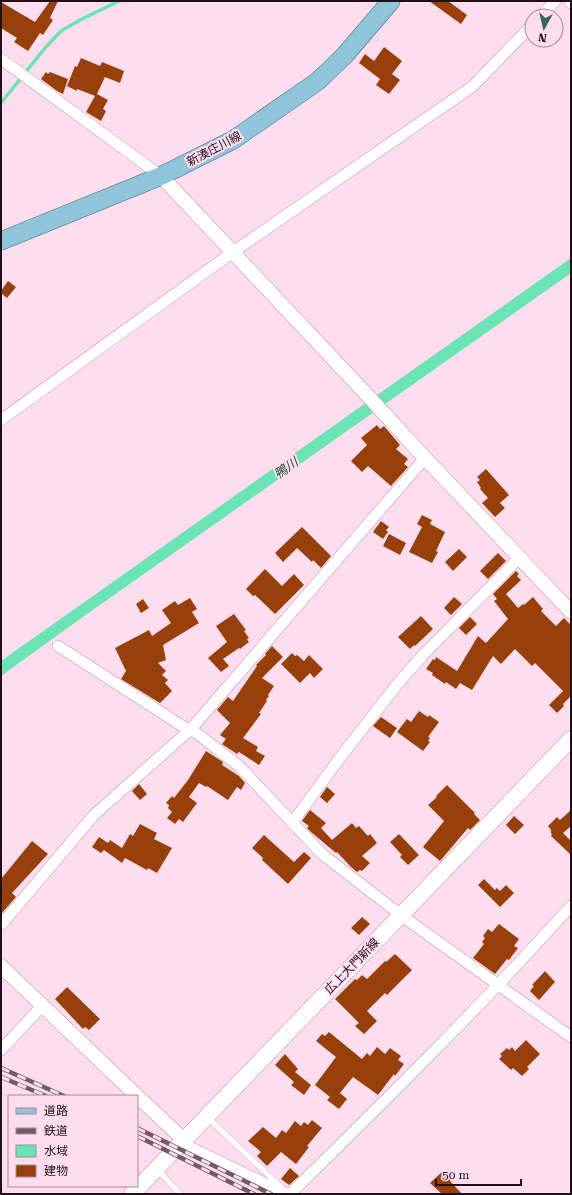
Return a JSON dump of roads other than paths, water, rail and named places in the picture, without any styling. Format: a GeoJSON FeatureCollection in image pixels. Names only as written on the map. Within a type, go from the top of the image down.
{"type":"FeatureCollection","features":[{"type":"Feature","properties":{"kind":"main road","name":"新湊庄川線"},"geometry":{"type":"LineString","coordinates":[[1,241],[161,176],[233,140],[318,81],[345,55],[391,1]]}},
{"type":"Feature","properties":{"kind":"main road","name":"広上大門新線"},"geometry":{"type":"LineString","coordinates":[[132,1194],[402,916],[571,739]]}},
{"type":"Feature","properties":{"kind":"street"},"geometry":{"type":"LineString","coordinates":[[1,420],[233,252],[473,86],[524,33]]}},
{"type":"Feature","properties":{"kind":"street"},"geometry":{"type":"LineString","coordinates":[[1,59],[161,176],[571,612]]}},
{"type":"Feature","properties":{"kind":"street"},"geometry":{"type":"LineString","coordinates":[[1,925],[94,815],[190,730],[425,458]]}},
{"type":"Feature","properties":{"kind":"street"},"geometry":{"type":"LineString","coordinates":[[292,822],[423,654],[519,558]]}},
{"type":"Feature","properties":{"kind":"street"},"geometry":{"type":"LineString","coordinates":[[58,646],[190,730],[238,765],[322,854],[402,916],[571,1037]]}},
{"type":"Feature","properties":{"kind":"street"},"geometry":{"type":"LineString","coordinates":[[138,1097],[182,1142],[288,1194],[415,1072],[498,986],[571,906]]}},
{"type":"Feature","properties":{"kind":"street"},"geometry":{"type":"LineString","coordinates":[[1,966],[136,1095]]}},
{"type":"Feature","properties":{"kind":"street"},"geometry":{"type":"LineString","coordinates":[[1,1050],[42,1006]]}},
{"type":"Feature","properties":{"kind":"lane"},"geometry":{"type":"LineString","coordinates":[[207,1116],[288,1194]]}},
{"type":"Feature","properties":{"kind":"lane"},"geometry":{"type":"LineString","coordinates":[[157,1168],[180,1194]]}},
{"type":"Feature","properties":{"kind":"water","name":"鴨川"},"geometry":{"type":"Polygon","coordinates":[[[571,258],[571,273],[1,676],[1,661],[571,258]]]}},
{"type":"Feature","properties":{"kind":"waterway"},"geometry":{"type":"LineString","coordinates":[[1,103],[45,48],[61,31],[119,1]]}},
{"type":"Feature","properties":{"kind":"railway"},"geometry":{"type":"LineString","coordinates":[[1,1068],[62,1095]]}},
{"type":"Feature","properties":{"kind":"railway"},"geometry":{"type":"LineString","coordinates":[[1,1077],[44,1095]]}},
{"type":"Feature","properties":{"kind":"railway"},"geometry":{"type":"LineString","coordinates":[[138,1128],[271,1194]]}},
{"type":"Feature","properties":{"kind":"railway"},"geometry":{"type":"LineString","coordinates":[[138,1136],[254,1194]]}}]}
